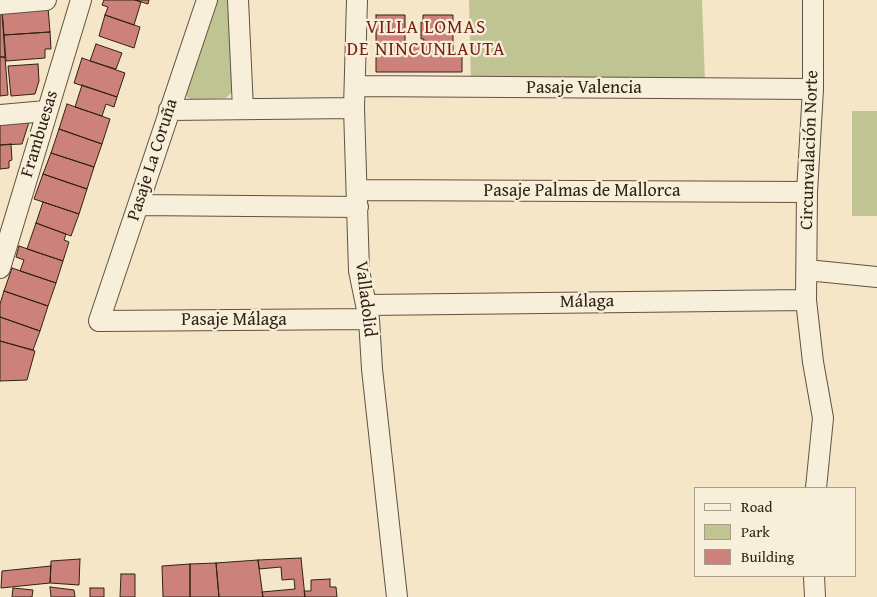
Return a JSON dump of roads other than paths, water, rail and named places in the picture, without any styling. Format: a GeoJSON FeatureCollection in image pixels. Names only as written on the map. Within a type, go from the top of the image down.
{"type":"FeatureCollection","features":[{"type":"Feature","properties":{"kind":"street"},"geometry":{"type":"LineString","coordinates":[[0,4],[46,0]]}},
{"type":"Feature","properties":{"kind":"street","name":"Frambuesas"},"geometry":{"type":"LineString","coordinates":[[0,268],[7,220],[46,111],[81,0]]}},
{"type":"Feature","properties":{"kind":"street","name":"Pasaje La Coruña"},"geometry":{"type":"LineString","coordinates":[[99,321],[207,0]]}},
{"type":"Feature","properties":{"kind":"street"},"geometry":{"type":"LineString","coordinates":[[238,0],[244,109]]}},
{"type":"Feature","properties":{"kind":"street","name":"Valladolid"},"geometry":{"type":"LineString","coordinates":[[357,0],[354,108],[359,271],[368,312],[373,379],[397,597]]}},
{"type":"Feature","properties":{"kind":"street","name":"Circunvalación Norte"},"geometry":{"type":"LineString","coordinates":[[813,0],[813,89],[807,192],[806,300],[813,362],[823,418],[816,487]]}},
{"type":"Feature","properties":{"kind":"street","name":"Pasaje Valencia"},"geometry":{"type":"LineString","coordinates":[[355,86],[813,89]]}},
{"type":"Feature","properties":{"kind":"street"},"geometry":{"type":"LineString","coordinates":[[169,110],[354,108]]}},
{"type":"Feature","properties":{"kind":"street"},"geometry":{"type":"LineString","coordinates":[[0,115],[46,111]]}},
{"type":"Feature","properties":{"kind":"street","name":"Pasaje Palmas de Mallorca"},"geometry":{"type":"LineString","coordinates":[[139,205],[358,198],[807,192]]}},
{"type":"Feature","properties":{"kind":"street"},"geometry":{"type":"LineString","coordinates":[[807,270],[877,276]]}},
{"type":"Feature","properties":{"kind":"street","name":"Málaga"},"geometry":{"type":"LineString","coordinates":[[368,312],[806,300]]}},
{"type":"Feature","properties":{"kind":"street","name":"Pasaje Málaga"},"geometry":{"type":"LineString","coordinates":[[99,321],[368,312]]}},
{"type":"Feature","properties":{"kind":"street"},"geometry":{"type":"LineString","coordinates":[[814,577],[815,597]]}},
{"type":"Feature","properties":{"kind":"district","name":"VILLA LOMAS DE NINCUNLAUTA"},"geometry":{"type":"Point","coordinates":[426,39]}}]}
